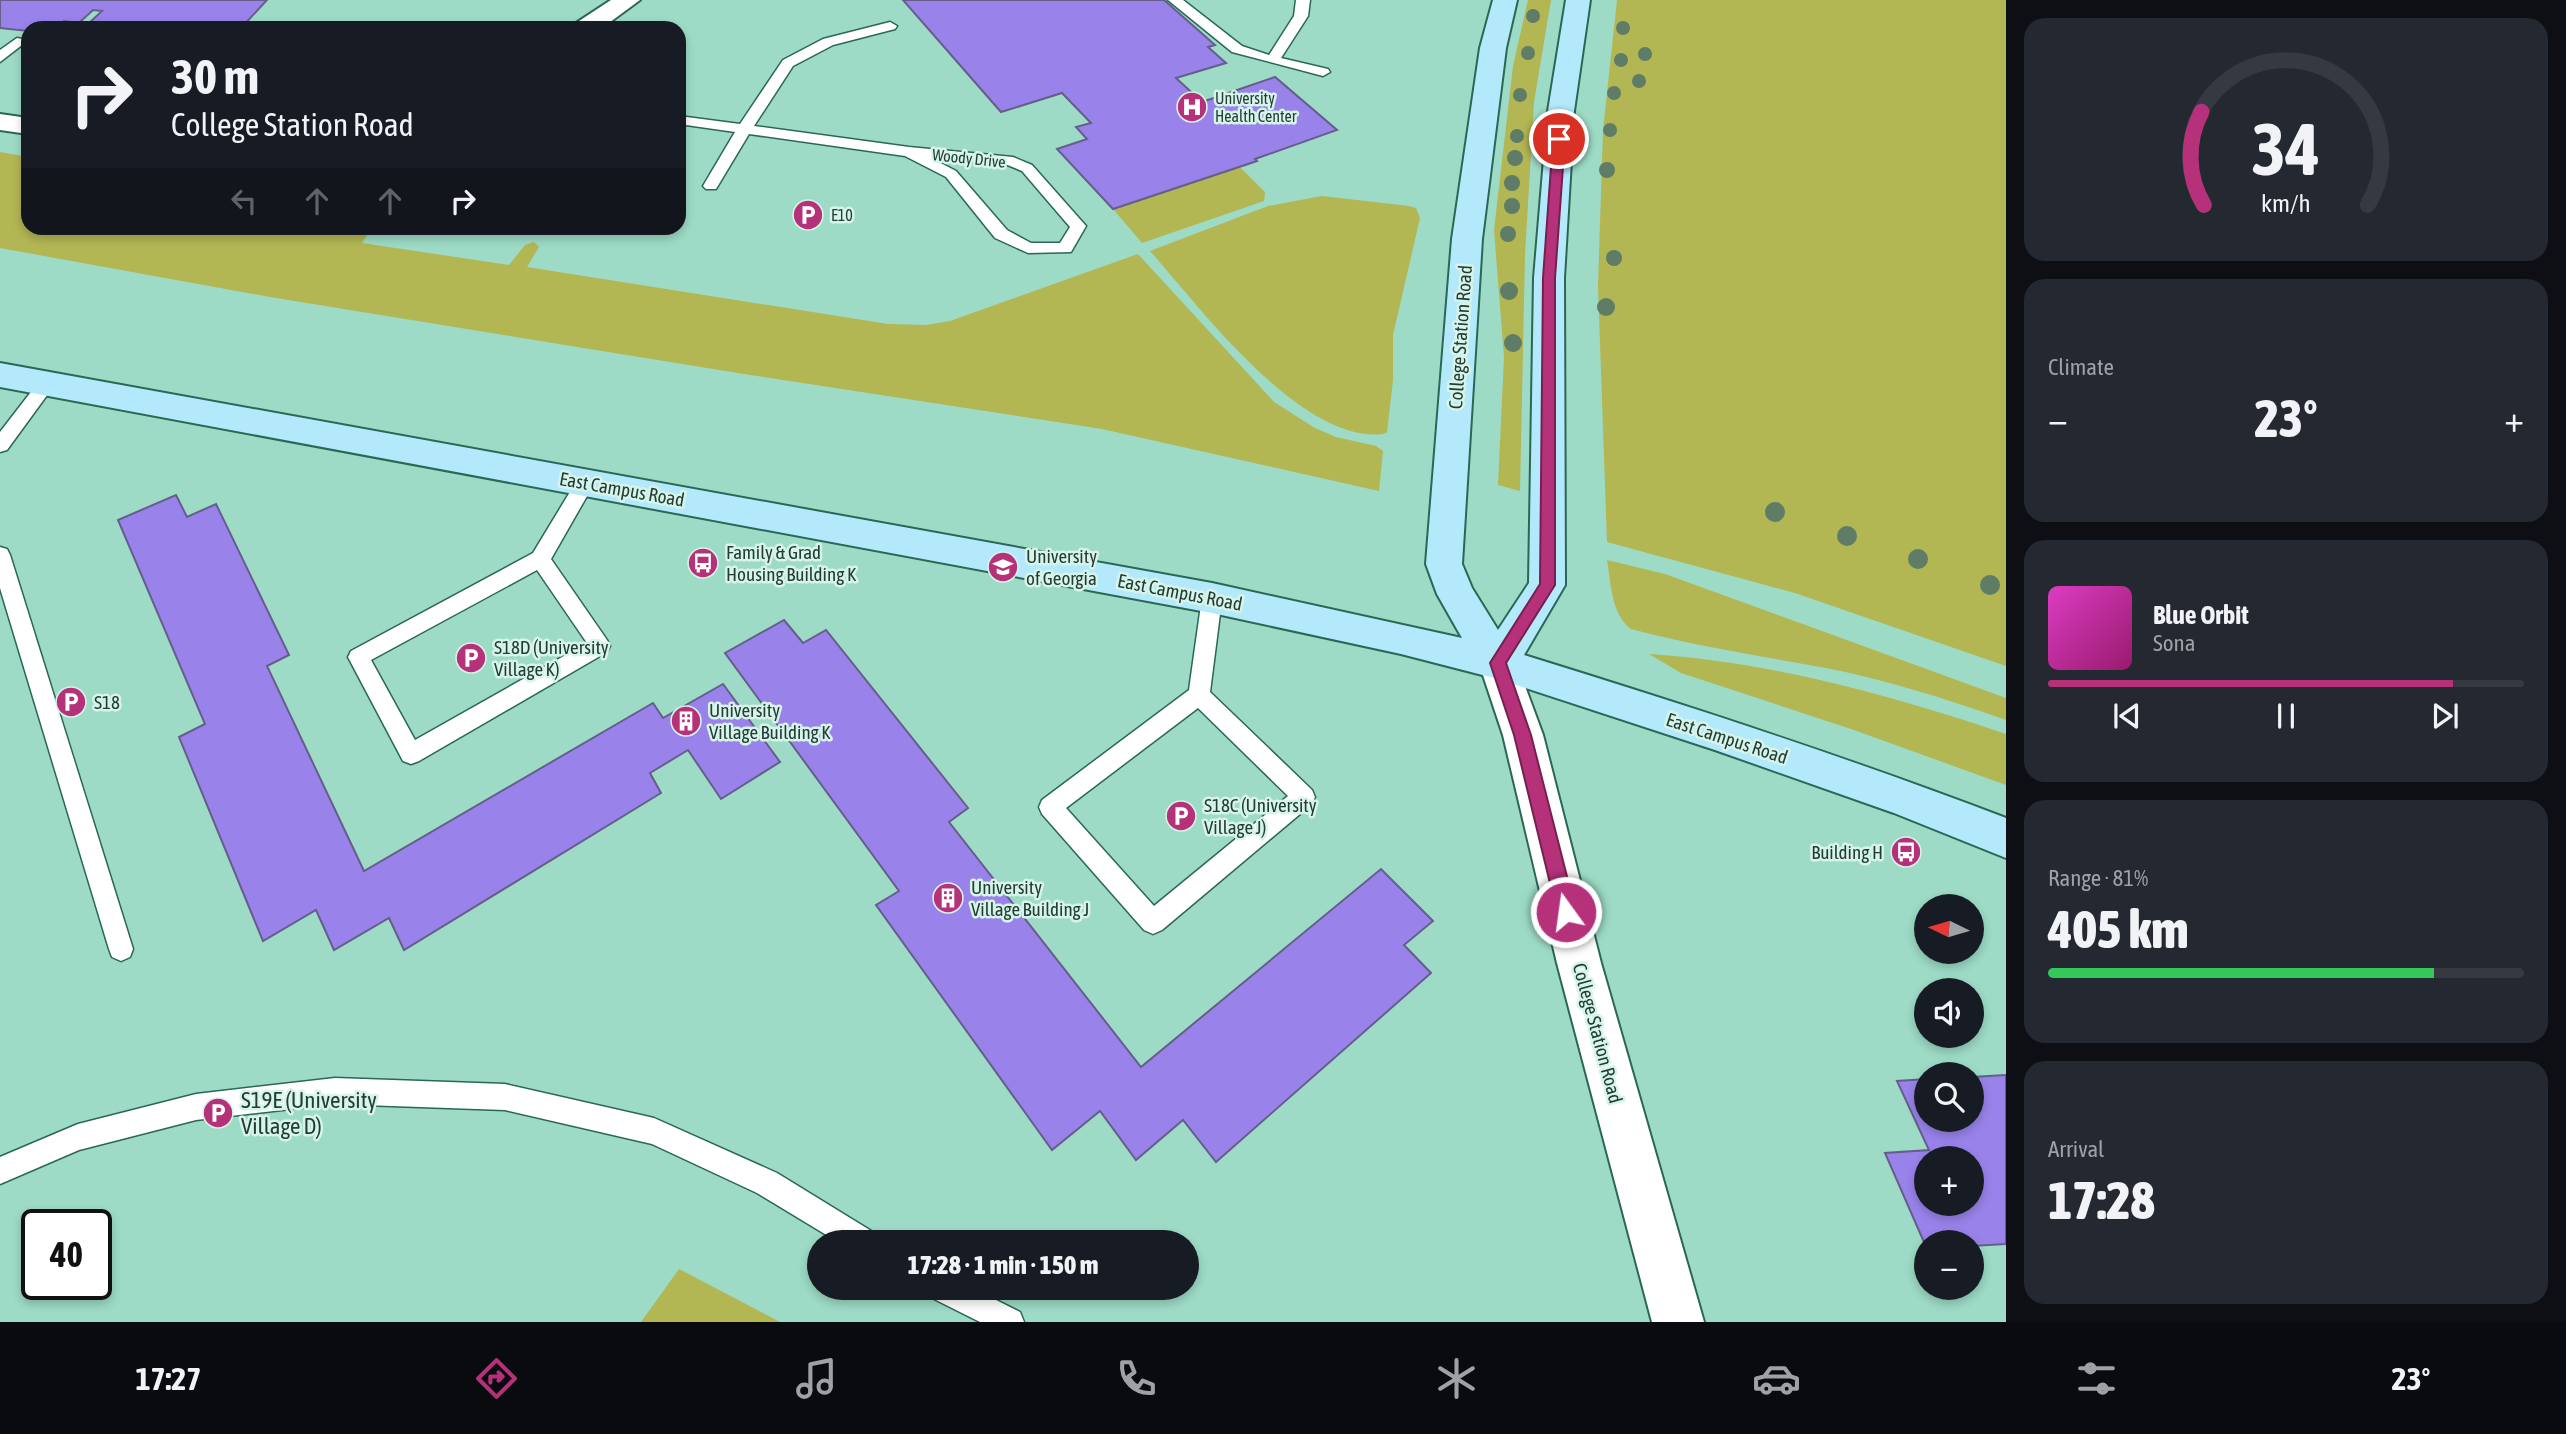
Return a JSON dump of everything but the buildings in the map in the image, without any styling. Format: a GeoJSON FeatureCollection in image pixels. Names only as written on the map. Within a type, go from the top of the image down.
{"type":"FeatureCollection","features":[{"type":"Feature","properties":{"kind":"main road","name":"College Station Road"},"geometry":{"type":"LineString","coordinates":[[1498,663],[1456,594],[1444,564],[1467,239],[1493,48],[1505,0]]}},
{"type":"Feature","properties":{"kind":"main road"},"geometry":{"type":"LineString","coordinates":[[1498,663],[1547,585],[1549,278],[1561,111],[1578,0]]}},
{"type":"Feature","properties":{"kind":"main road","name":"East Campus Road"},"geometry":{"type":"LineString","coordinates":[[0,375],[1212,598],[1388,635],[1498,663],[1610,701],[1715,732],[1901,797],[2006,838]]}},
{"type":"Feature","properties":{"kind":"street"},"geometry":{"type":"LineString","coordinates":[[594,21],[620,1]]}},
{"type":"Feature","properties":{"kind":"street"},"geometry":{"type":"LineString","coordinates":[[0,122],[21,125]]}},
{"type":"Feature","properties":{"kind":"street","name":"College Station Road"},"geometry":{"type":"LineString","coordinates":[[1498,663],[1523,735],[1579,963],[1678,1322]]}},
{"type":"Feature","properties":{"kind":"lane"},"geometry":{"type":"LineString","coordinates":[[1175,0],[1229,44],[1253,55],[1323,72]]}},
{"type":"Feature","properties":{"kind":"lane"},"geometry":{"type":"LineString","coordinates":[[1273,60],[1301,16],[1303,0]]}},
{"type":"Feature","properties":{"kind":"lane"},"geometry":{"type":"LineString","coordinates":[[711,186],[788,63],[828,42],[890,26]]}},
{"type":"Feature","properties":{"kind":"lane"},"geometry":{"type":"LineString","coordinates":[[0,58],[17,42]]}},
{"type":"Feature","properties":{"kind":"lane","name":"Woody Drive"},"geometry":{"type":"LineString","coordinates":[[686,121],[909,152],[1009,160],[1027,168],[1078,226],[1065,248],[1028,248],[1001,234],[951,174],[909,152]]}},
{"type":"Feature","properties":{"kind":"lane"},"geometry":{"type":"LineString","coordinates":[[0,445],[47,383]]}},
{"type":"Feature","properties":{"kind":"lane"},"geometry":{"type":"LineString","coordinates":[[540,559],[600,646],[411,754],[358,657],[540,559],[586,482]]}},
{"type":"Feature","properties":{"kind":"lane"},"geometry":{"type":"LineString","coordinates":[[0,555],[121,949]]}},
{"type":"Feature","properties":{"kind":"lane"},"geometry":{"type":"LineString","coordinates":[[1199,695],[1304,797],[1153,922],[1050,807],[1199,695],[1212,598]]}},
{"type":"Feature","properties":{"kind":"lane"},"geometry":{"type":"LineString","coordinates":[[0,1171],[78,1137],[196,1107],[335,1091],[505,1097],[654,1131],[767,1183],[843,1230]]}},
{"type":"Feature","properties":{"kind":"lane"},"geometry":{"type":"LineString","coordinates":[[966,1300],[1010,1322]]}},
{"type":"Feature","properties":{"kind":"green space"},"geometry":{"type":"Polygon","coordinates":[[[1528,0],[1551,0],[1534,102],[1525,255],[1520,491],[1498,485],[1504,357],[1494,230],[1513,66],[1528,0]]]}},
{"type":"Feature","properties":{"kind":"green space"},"geometry":{"type":"Polygon","coordinates":[[[1617,0],[2006,0],[2006,666],[1795,593],[1607,542],[1598,286],[1603,130],[1617,0]]]}},
{"type":"Feature","properties":{"kind":"green space"},"geometry":{"type":"Polygon","coordinates":[[[0,152],[21,156],[21,235],[367,235],[362,243],[509,265],[525,245],[534,242],[539,247],[527,267],[888,324],[926,325],[950,321],[1138,254],[1274,402],[1315,428],[1336,437],[1376,446],[1383,451],[1379,491],[1102,429],[270,297],[0,248],[0,152]]]}},
{"type":"Feature","properties":{"kind":"green space"},"geometry":{"type":"Polygon","coordinates":[[[1240,167],[1265,192],[1264,201],[1142,243],[1113,209],[1240,167]]]}},
{"type":"Feature","properties":{"kind":"green space"},"geometry":{"type":"Polygon","coordinates":[[[1322,196],[1409,206],[1416,208],[1420,218],[1393,335],[1393,380],[1387,432],[1383,434],[1351,431],[1319,417],[1286,395],[1224,336],[1150,251],[1268,206],[1322,196]]]}},
{"type":"Feature","properties":{"kind":"green space"},"geometry":{"type":"Polygon","coordinates":[[[1607,560],[1665,574],[2006,698],[2006,720],[1872,678],[1703,646],[1631,629],[1624,623],[1616,607],[1607,560]]]}},
{"type":"Feature","properties":{"kind":"green space"},"geometry":{"type":"Polygon","coordinates":[[[1649,654],[1740,664],[1830,682],[1919,706],[2006,734],[2006,785],[1854,730],[1681,673],[1649,654]]]}},
{"type":"Feature","properties":{"kind":"green space"},"geometry":{"type":"Polygon","coordinates":[[[679,1269],[780,1322],[641,1322],[679,1269]]]}},
{"type":"Feature","properties":{"kind":"place","name":"University Health Center"},"geometry":{"type":"Point","coordinates":[1192,107]}},
{"type":"Feature","properties":{"kind":"place","name":"E10"},"geometry":{"type":"Point","coordinates":[808,215]}},
{"type":"Feature","properties":{"kind":"place","name":"Family & Grad Housing Building K"},"geometry":{"type":"Point","coordinates":[703,563]}},
{"type":"Feature","properties":{"kind":"place","name":"University of Georgia"},"geometry":{"type":"Point","coordinates":[1003,567]}},
{"type":"Feature","properties":{"kind":"place","name":"S18D (University Village K)"},"geometry":{"type":"Point","coordinates":[471,658]}},
{"type":"Feature","properties":{"kind":"place","name":"S18"},"geometry":{"type":"Point","coordinates":[71,702]}},
{"type":"Feature","properties":{"kind":"place","name":"University Village Building K"},"geometry":{"type":"Point","coordinates":[686,721]}},
{"type":"Feature","properties":{"kind":"place","name":"S18C (University Village J)"},"geometry":{"type":"Point","coordinates":[1181,816]}},
{"type":"Feature","properties":{"kind":"place","name":"Building H"},"geometry":{"type":"Point","coordinates":[1906,852]}},
{"type":"Feature","properties":{"kind":"place","name":"University Village Building J"},"geometry":{"type":"Point","coordinates":[948,898]}},
{"type":"Feature","properties":{"kind":"place","name":"S19E (University Village D)"},"geometry":{"type":"Point","coordinates":[218,1113]}},
{"type":"Feature","properties":{"kind":"route"},"geometry":{"type":"LineString","coordinates":[[1559,139],[1549,278],[1547,585],[1498,663],[1523,735],[1566,912]]}}]}
